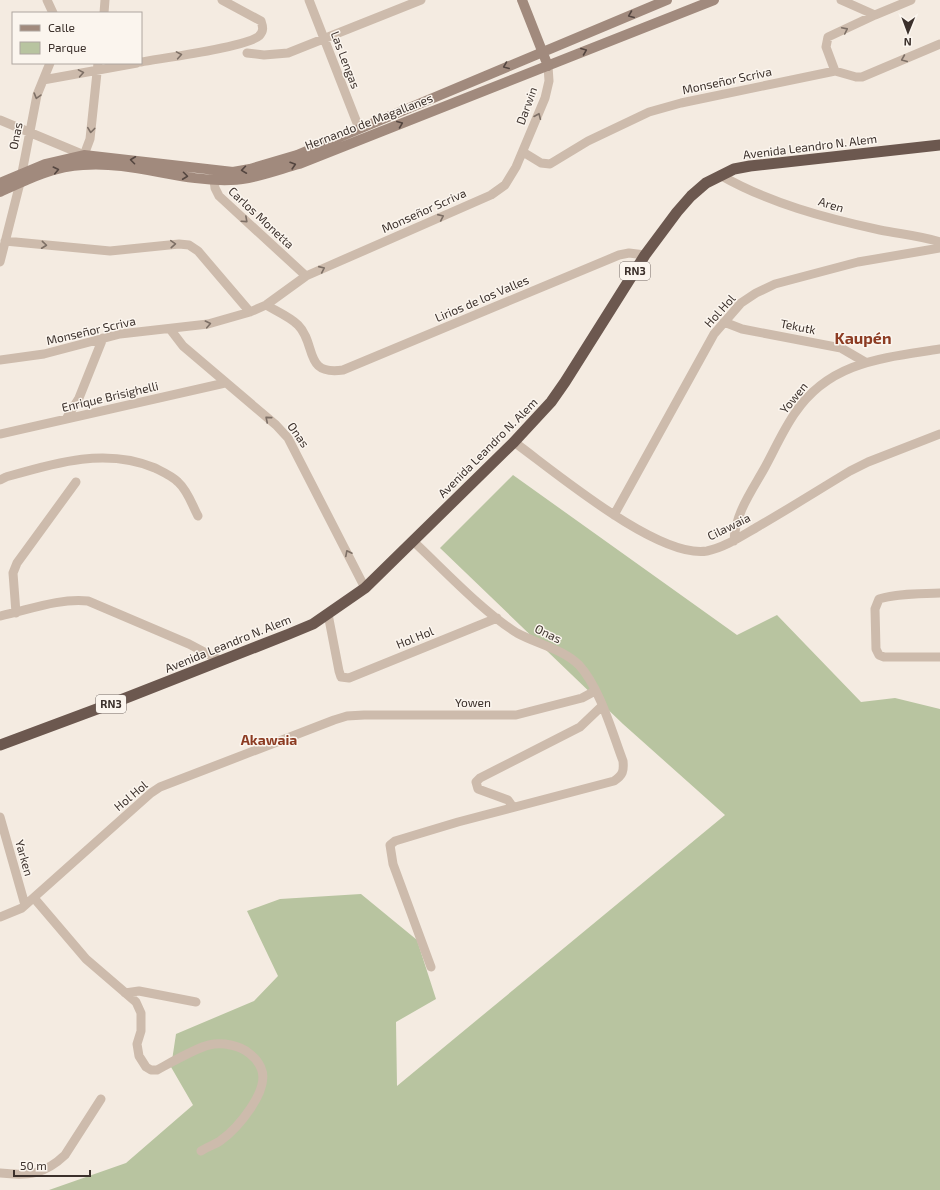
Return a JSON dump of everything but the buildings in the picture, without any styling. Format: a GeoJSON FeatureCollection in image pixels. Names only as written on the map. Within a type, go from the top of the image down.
{"type":"FeatureCollection","features":[{"type":"Feature","properties":{"kind":"highway","name":"Avenida Leandro N. Alem"},"geometry":{"type":"LineString","coordinates":[[0,745],[222,661],[313,624],[365,588],[514,442],[546,407],[566,382],[645,255],[691,196],[720,175],[734,169],[750,166],[940,145]]}},
{"type":"Feature","properties":{"kind":"main road","name":"Darwin"},"geometry":{"type":"LineString","coordinates":[[522,0],[548,66]]}},
{"type":"Feature","properties":{"kind":"main road","name":"Hernando de Magallanes"},"geometry":{"type":"LineString","coordinates":[[84,155],[213,175],[271,164],[667,0]]}},
{"type":"Feature","properties":{"kind":"main road","name":"Hernando de Magallanes"},"geometry":{"type":"LineString","coordinates":[[20,179],[82,164],[252,178],[299,164],[714,0]]}},
{"type":"Feature","properties":{"kind":"main road"},"geometry":{"type":"LineString","coordinates":[[0,192],[45,164],[84,155]]}},
{"type":"Feature","properties":{"kind":"main road"},"geometry":{"type":"LineString","coordinates":[[0,183],[20,179]]}},
{"type":"Feature","properties":{"kind":"street"},"geometry":{"type":"LineString","coordinates":[[47,0],[53,12]]}},
{"type":"Feature","properties":{"kind":"street"},"geometry":{"type":"LineString","coordinates":[[104,12],[105,0]]}},
{"type":"Feature","properties":{"kind":"street"},"geometry":{"type":"LineString","coordinates":[[142,62],[244,43],[252,41],[261,35],[263,29],[261,21],[222,0]]}},
{"type":"Feature","properties":{"kind":"street","name":"Las Lengas"},"geometry":{"type":"LineString","coordinates":[[309,0],[359,128]]}},
{"type":"Feature","properties":{"kind":"street"},"geometry":{"type":"LineString","coordinates":[[247,53],[270,55],[288,53],[421,0]]}},
{"type":"Feature","properties":{"kind":"street"},"geometry":{"type":"LineString","coordinates":[[841,0],[875,15]]}},
{"type":"Feature","properties":{"kind":"street"},"geometry":{"type":"LineString","coordinates":[[911,0],[828,37],[826,47],[835,71],[856,77],[862,77],[940,44]]}},
{"type":"Feature","properties":{"kind":"street","name":"Onas"},"geometry":{"type":"LineString","coordinates":[[0,262],[20,179],[37,96],[50,64]]}},
{"type":"Feature","properties":{"kind":"street"},"geometry":{"type":"LineString","coordinates":[[43,80],[98,67],[127,64]]}},
{"type":"Feature","properties":{"kind":"street","name":"Darwin"},"geometry":{"type":"LineString","coordinates":[[523,152],[545,98],[549,81],[548,66]]}},
{"type":"Feature","properties":{"kind":"street"},"geometry":{"type":"LineString","coordinates":[[84,155],[90,139],[98,67]]}},
{"type":"Feature","properties":{"kind":"street","name":"Monseñor Scriva"},"geometry":{"type":"LineString","coordinates":[[0,360],[44,354],[103,338],[140,330],[208,324],[250,312],[266,305],[306,276],[491,195],[505,185],[523,152],[542,163],[550,164],[588,141],[649,112],[681,103],[835,71]]}},
{"type":"Feature","properties":{"kind":"street","name":"Hernando de Magallanes"},"geometry":{"type":"LineString","coordinates":[[0,120],[84,155]]}},
{"type":"Feature","properties":{"kind":"street","name":"Carlos Monetta"},"geometry":{"type":"LineString","coordinates":[[213,175],[219,196],[306,276]]}},
{"type":"Feature","properties":{"kind":"street","name":"Aren"},"geometry":{"type":"LineString","coordinates":[[720,175],[744,189],[841,222],[940,242]]}},
{"type":"Feature","properties":{"kind":"street"},"geometry":{"type":"LineString","coordinates":[[5,241],[110,251],[174,244],[188,245],[198,251],[250,312]]}},
{"type":"Feature","properties":{"kind":"street","name":"Hol Hol"},"geometry":{"type":"LineString","coordinates":[[614,515],[714,334],[741,303],[756,293],[775,284],[858,262],[940,248]]}},
{"type":"Feature","properties":{"kind":"street","name":"Lirios de los Valles"},"geometry":{"type":"LineString","coordinates":[[266,305],[297,324],[303,331],[316,364],[329,372],[342,370],[619,255],[629,253],[645,255]]}},
{"type":"Feature","properties":{"kind":"street","name":"Tekutk"},"geometry":{"type":"LineString","coordinates":[[724,322],[742,329],[841,348],[865,362]]}},
{"type":"Feature","properties":{"kind":"street","name":"Onas"},"geometry":{"type":"LineString","coordinates":[[170,328],[183,346],[276,425],[288,438],[365,588]]}},
{"type":"Feature","properties":{"kind":"street"},"geometry":{"type":"LineString","coordinates":[[66,419],[79,398],[103,338]]}},
{"type":"Feature","properties":{"kind":"street","name":"Yowen"},"geometry":{"type":"LineString","coordinates":[[734,541],[737,519],[794,413],[807,397],[840,372],[865,362],[940,349]]}},
{"type":"Feature","properties":{"kind":"street","name":"Enrique Brisighelli"},"geometry":{"type":"LineString","coordinates":[[0,434],[225,383]]}},
{"type":"Feature","properties":{"kind":"street","name":"Cilawaia"},"geometry":{"type":"LineString","coordinates":[[514,442],[614,515],[659,541],[680,548],[699,551],[708,550],[734,541],[850,470],[940,434]]}},
{"type":"Feature","properties":{"kind":"street"},"geometry":{"type":"LineString","coordinates":[[0,480],[6,477],[63,462],[104,457],[142,463],[165,473],[178,482],[185,490],[198,516]]}},
{"type":"Feature","properties":{"kind":"street"},"geometry":{"type":"LineString","coordinates":[[16,613],[13,573],[17,563],[76,482]]}},
{"type":"Feature","properties":{"kind":"street","name":"Onas"},"geometry":{"type":"LineString","coordinates":[[413,541],[497,618],[517,633],[566,656],[578,664],[586,674],[595,690],[623,761],[624,770],[621,776],[614,781],[513,807]]}},
{"type":"Feature","properties":{"kind":"street"},"geometry":{"type":"LineString","coordinates":[[940,593],[887,596],[879,599],[875,609],[876,649],[879,655],[884,657],[940,657]]}},
{"type":"Feature","properties":{"kind":"street"},"geometry":{"type":"LineString","coordinates":[[0,616],[72,599],[88,601],[189,644],[222,661]]}},
{"type":"Feature","properties":{"kind":"street","name":"Hol Hol"},"geometry":{"type":"LineString","coordinates":[[328,614],[339,671],[342,677],[349,678],[497,618]]}},
{"type":"Feature","properties":{"kind":"street","name":"Yowen"},"geometry":{"type":"LineString","coordinates":[[348,716],[516,715],[582,698],[595,690]]}},
{"type":"Feature","properties":{"kind":"street"},"geometry":{"type":"LineString","coordinates":[[431,967],[393,864],[390,844],[395,841],[513,807],[508,800],[478,789],[476,782],[480,778],[580,727],[602,706]]}},
{"type":"Feature","properties":{"kind":"street","name":"Hol Hol"},"geometry":{"type":"LineString","coordinates":[[0,917],[18,911],[34,898],[151,793],[160,787],[348,716]]}},
{"type":"Feature","properties":{"kind":"street","name":"Yarken"},"geometry":{"type":"LineString","coordinates":[[0,817],[25,905]]}},
{"type":"Feature","properties":{"kind":"street"},"geometry":{"type":"LineString","coordinates":[[34,898],[86,959],[136,1002],[141,1013],[141,1031],[137,1044],[139,1056],[146,1067],[151,1070],[158,1070],[209,1045],[221,1044],[239,1046],[247,1051],[261,1068],[262,1085],[255,1102],[241,1121],[220,1140],[201,1151]]}},
{"type":"Feature","properties":{"kind":"street"},"geometry":{"type":"LineString","coordinates":[[125,993],[139,991],[196,1002]]}},
{"type":"Feature","properties":{"kind":"street"},"geometry":{"type":"LineString","coordinates":[[0,1173],[32,1174],[46,1170],[57,1163],[65,1155],[101,1099]]}},
{"type":"Feature","properties":{"kind":"green space"},"geometry":{"type":"Polygon","coordinates":[[[513,475],[737,635],[777,615],[861,702],[895,698],[940,709],[940,1190],[49,1190],[126,1163],[193,1105],[171,1067],[176,1034],[254,1001],[278,976],[247,911],[280,899],[361,894],[417,940],[436,999],[396,1022],[397,1086],[725,815],[623,724],[440,548],[513,475]]]}},
{"type":"Feature","properties":{"kind":"district","name":"Kaupén"},"geometry":{"type":"Point","coordinates":[863,338]}},
{"type":"Feature","properties":{"kind":"district","name":"Akawaia"},"geometry":{"type":"Point","coordinates":[269,740]}}]}
